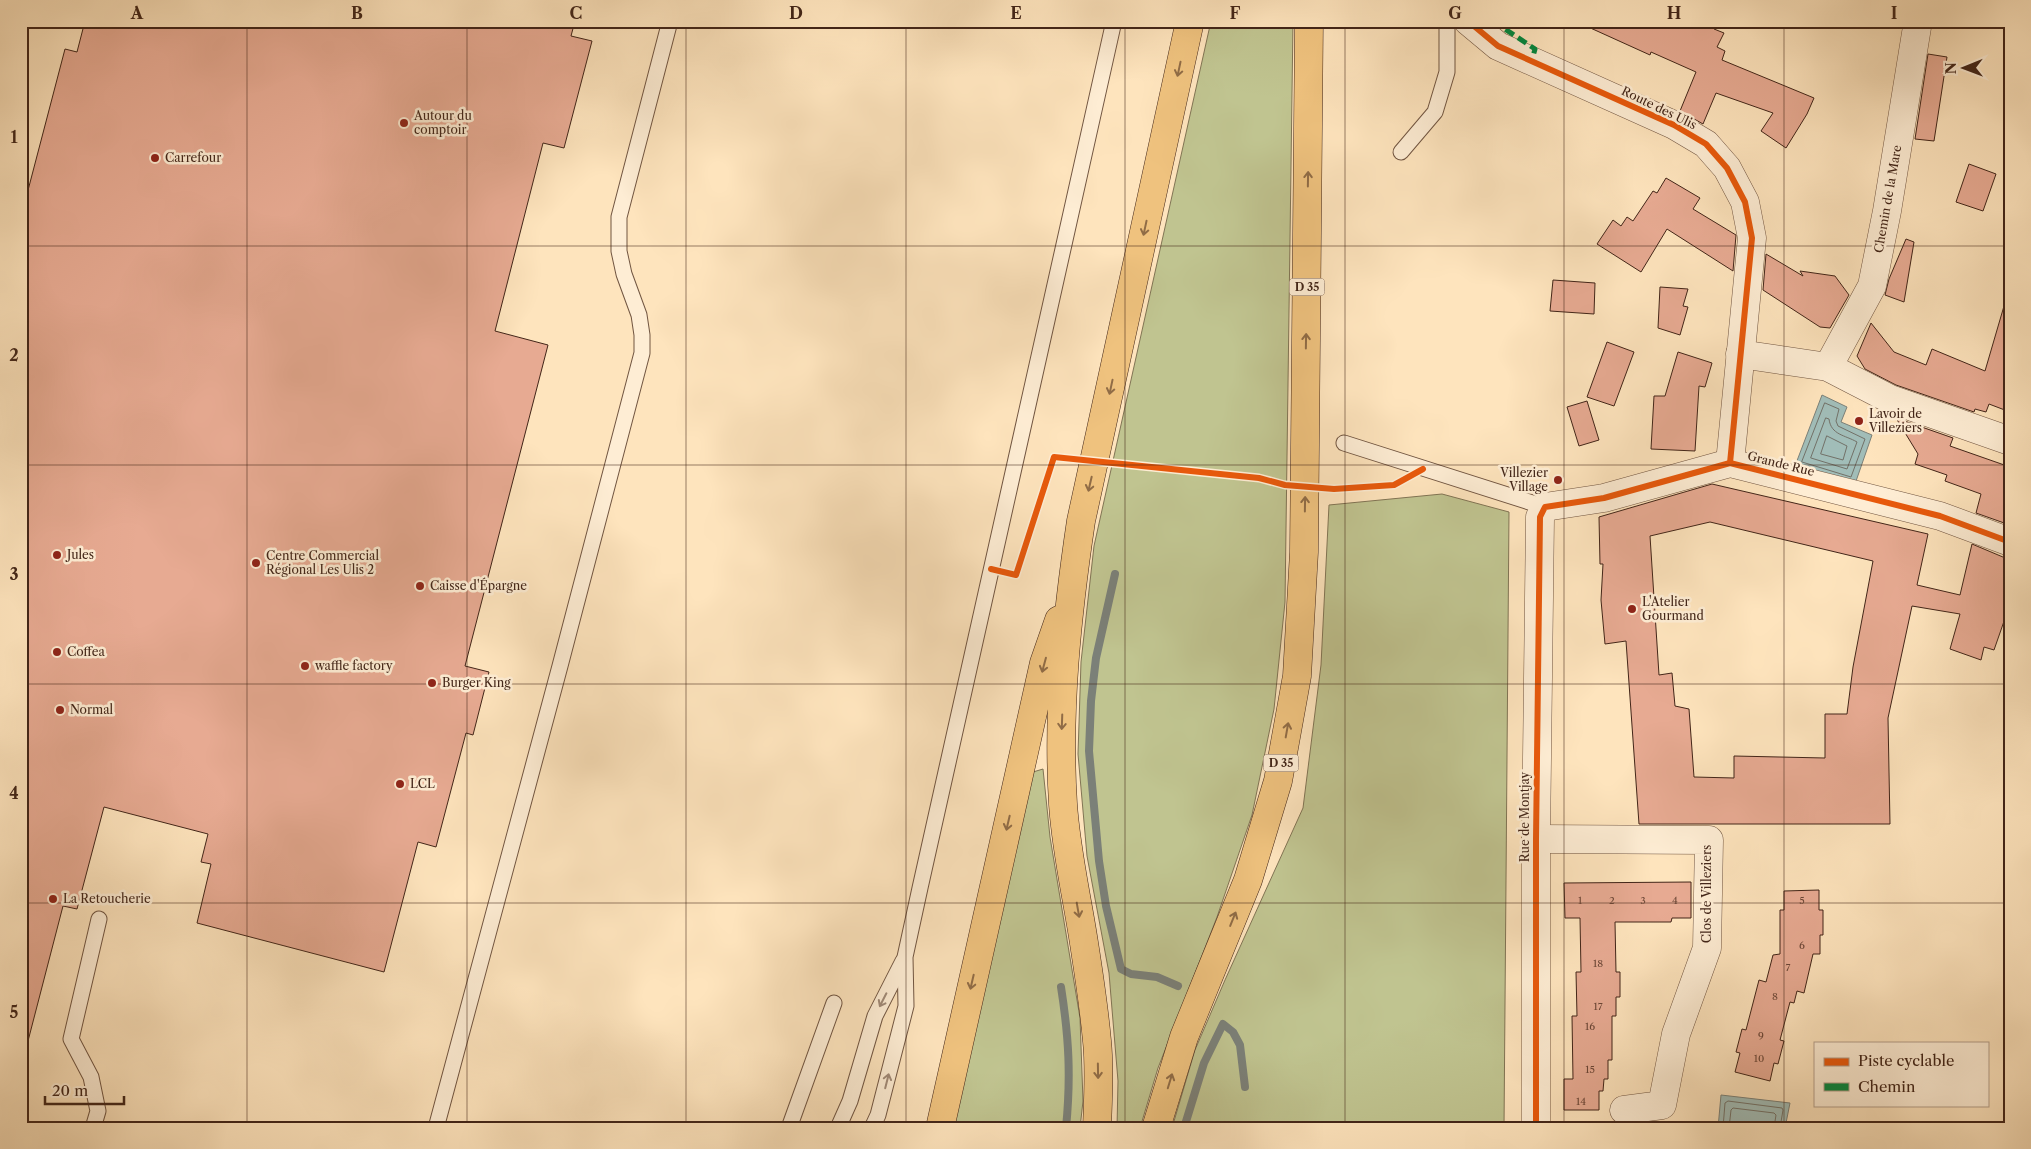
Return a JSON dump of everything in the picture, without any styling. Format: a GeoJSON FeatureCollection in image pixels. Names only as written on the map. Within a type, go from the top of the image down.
{"type":"FeatureCollection","features":[{"type":"Feature","properties":{"kind":"main road"},"geometry":{"type":"LineString","coordinates":[[1097,1128],[1099,1092],[1097,1042],[1084,942],[1069,862],[1063,805],[1061,737],[1063,683],[1071,586],[1081,522],[1190,21]]}},
{"type":"Feature","properties":{"kind":"main road","name":"D 35"},"geometry":{"type":"LineString","coordinates":[[1156,1128],[1184,1037],[1248,880],[1278,780],[1297,676],[1304,552],[1309,21]]}},
{"type":"Feature","properties":{"kind":"main road"},"geometry":{"type":"LineString","coordinates":[[940,1128],[1044,663],[1071,586]]}},
{"type":"Feature","properties":{"kind":"street","name":"Route des Ulis"},"geometry":{"type":"LineString","coordinates":[[1468,21],[1498,46],[1674,125],[1706,144],[1727,168],[1745,202],[1752,238],[1730,463]]}},
{"type":"Feature","properties":{"kind":"street","name":"Chemin de la Mare"},"geometry":{"type":"LineString","coordinates":[[1828,367],[1872,286],[1887,211],[1918,21]]}},
{"type":"Feature","properties":{"kind":"street"},"geometry":{"type":"LineString","coordinates":[[1740,354],[1828,367],[1890,399],[2010,441]]}},
{"type":"Feature","properties":{"kind":"street","name":"Grande Rue"},"geometry":{"type":"LineString","coordinates":[[1545,507],[1604,498],[1730,463],[1940,516],[2010,542]]}},
{"type":"Feature","properties":{"kind":"street","name":"Rue de Montjay"},"geometry":{"type":"LineString","coordinates":[[1536,1128],[1536,839],[1540,517],[1545,507]]}},
{"type":"Feature","properties":{"kind":"street","name":"Clos de Villeziers"},"geometry":{"type":"LineString","coordinates":[[1536,839],[1709,840],[1707,948],[1676,1034],[1662,1105],[1624,1110]]}},
{"type":"Feature","properties":{"kind":"lane"},"geometry":{"type":"LineString","coordinates":[[436,1128],[642,353],[639,315],[624,274],[619,250],[618,217],[670,21]]}},
{"type":"Feature","properties":{"kind":"lane"},"geometry":{"type":"LineString","coordinates":[[872,1128],[878,1115],[906,1006],[905,957],[1114,21]]}},
{"type":"Feature","properties":{"kind":"lane"},"geometry":{"type":"LineString","coordinates":[[1401,152],[1435,112],[1447,72],[1447,21]]}},
{"type":"Feature","properties":{"kind":"lane"},"geometry":{"type":"LineString","coordinates":[[1344,443],[1545,507]]}},
{"type":"Feature","properties":{"kind":"lane"},"geometry":{"type":"LineString","coordinates":[[92,1128],[98,1111],[91,1077],[71,1039],[99,919]]}},
{"type":"Feature","properties":{"kind":"lane"},"geometry":{"type":"LineString","coordinates":[[838,1128],[850,1101],[875,1016],[905,957]]}},
{"type":"Feature","properties":{"kind":"lane"},"geometry":{"type":"LineString","coordinates":[[789,1128],[834,1002]]}},
{"type":"Feature","properties":{"kind":"green space"},"geometry":{"type":"Polygon","coordinates":[[[1211,21],[1293,21],[1285,602],[1274,709],[1252,815],[1217,917],[1158,1068],[1140,1128],[1117,1128],[1118,1081],[1109,973],[1087,856],[1078,754],[1081,662],[1094,546],[1211,21]]]}},
{"type":"Feature","properties":{"kind":"green space"},"geometry":{"type":"Polygon","coordinates":[[[1442,494],[1509,512],[1504,1128],[1172,1128],[1195,1050],[1303,808],[1321,665],[1329,505],[1442,494]]]}},
{"type":"Feature","properties":{"kind":"green space"},"geometry":{"type":"Polygon","coordinates":[[[1043,769],[1050,837],[1080,1018],[1083,1101],[1080,1128],[952,1128],[1033,772],[1043,769]]]}},
{"type":"Feature","properties":{"kind":"water"},"geometry":{"type":"Polygon","coordinates":[[[1822,395],[1847,407],[1841,422],[1872,435],[1855,484],[1795,466],[1822,395]]]}},
{"type":"Feature","properties":{"kind":"water"},"geometry":{"type":"Polygon","coordinates":[[[1721,1095],[1790,1103],[1785,1128],[1718,1128],[1721,1095]]]}},
{"type":"Feature","properties":{"kind":"building","name":"Centre Commercial Régional Les Ulis 2"},"geometry":{"type":"Polygon","coordinates":[[[85,21],[575,21],[571,36],[592,41],[564,148],[543,143],[495,331],[548,345],[465,666],[489,672],[473,735],[466,733],[436,847],[418,842],[384,972],[197,923],[211,864],[201,862],[208,834],[104,807],[77,909],[63,906],[28,1041],[21,1040],[21,266],[27,245],[21,243],[21,217],[65,49],[77,52],[85,21]]]}},
{"type":"Feature","properties":{"kind":"building"},"geometry":{"type":"Polygon","coordinates":[[[1575,21],[1718,21],[1714,29],[1724,33],[1717,47],[1725,51],[1722,60],[1814,98],[1807,114],[1786,148],[1761,131],[1773,113],[1716,93],[1703,124],[1680,111],[1696,72],[1651,52],[1650,55],[1575,21]]]}},
{"type":"Feature","properties":{"kind":"building"},"geometry":{"type":"Polygon","coordinates":[[[1928,54],[1947,57],[1934,141],[1915,139],[1928,54]]]}},
{"type":"Feature","properties":{"kind":"building"},"geometry":{"type":"Polygon","coordinates":[[[1969,164],[1996,174],[1983,211],[1956,202],[1969,164]]]}},
{"type":"Feature","properties":{"kind":"building"},"geometry":{"type":"Polygon","coordinates":[[[1666,178],[1700,198],[1693,209],[1736,235],[1733,271],[1667,229],[1641,272],[1597,244],[1613,220],[1621,226],[1627,217],[1633,221],[1653,191],[1657,193],[1666,178]]]}},
{"type":"Feature","properties":{"kind":"building"},"geometry":{"type":"Polygon","coordinates":[[[1906,239],[1914,242],[1904,302],[1885,295],[1889,279],[1906,239]]]}},
{"type":"Feature","properties":{"kind":"building"},"geometry":{"type":"Polygon","coordinates":[[[1766,254],[1803,276],[1800,271],[1835,276],[1849,295],[1830,328],[1820,327],[1763,290],[1766,254]]]}},
{"type":"Feature","properties":{"kind":"building"},"geometry":{"type":"Polygon","coordinates":[[[1553,280],[1595,283],[1594,314],[1550,311],[1553,280]]]}},
{"type":"Feature","properties":{"kind":"building"},"geometry":{"type":"Polygon","coordinates":[[[1660,287],[1688,289],[1683,306],[1688,307],[1680,335],[1658,328],[1660,287]]]}},
{"type":"Feature","properties":{"kind":"building"},"geometry":{"type":"Polygon","coordinates":[[[2004,306],[2010,307],[2010,412],[1989,404],[1986,412],[1975,409],[1974,412],[1896,385],[1865,369],[1857,356],[1871,323],[1894,352],[1926,365],[1932,349],[1985,371],[2004,306]]]}},
{"type":"Feature","properties":{"kind":"building"},"geometry":{"type":"Polygon","coordinates":[[[1607,342],[1634,352],[1614,406],[1587,397],[1607,342]]]}},
{"type":"Feature","properties":{"kind":"building"},"geometry":{"type":"Polygon","coordinates":[[[1678,352],[1712,363],[1705,387],[1699,386],[1695,451],[1651,449],[1654,396],[1665,396],[1678,352]]]}},
{"type":"Feature","properties":{"kind":"building"},"geometry":{"type":"Polygon","coordinates":[[[1587,401],[1599,440],[1579,446],[1567,407],[1587,401]]]}},
{"type":"Feature","properties":{"kind":"building"},"geometry":{"type":"Polygon","coordinates":[[[1896,418],[1953,438],[1950,446],[2010,467],[2010,517],[2007,524],[1976,513],[1981,494],[1945,481],[1947,475],[1915,464],[1918,454],[1896,418]]]}},
{"type":"Feature","properties":{"kind":"building"},"geometry":{"type":"Polygon","coordinates":[[[1712,484],[1928,534],[1917,585],[1960,595],[1972,544],[2010,560],[2010,604],[1994,650],[1984,647],[1981,660],[1950,649],[1960,614],[1912,606],[1888,718],[1890,824],[1639,824],[1626,641],[1605,644],[1601,600],[1603,564],[1600,564],[1599,517],[1712,484]],[[1710,522],[1650,536],[1659,675],[1672,673],[1675,706],[1689,709],[1694,777],[1734,778],[1734,756],[1825,758],[1825,714],[1847,714],[1853,667],[1873,561],[1710,522]]]}},
{"type":"Feature","properties":{"kind":"building"},"geometry":{"type":"Polygon","coordinates":[[[1691,882],[1691,918],[1672,918],[1671,922],[1615,922],[1616,972],[1620,972],[1620,997],[1616,997],[1616,1016],[1612,1016],[1612,1060],[1608,1060],[1608,1079],[1604,1079],[1603,1091],[1599,1091],[1599,1110],[1564,1110],[1564,1079],[1573,1079],[1572,1016],[1577,1016],[1576,972],[1581,972],[1580,918],[1565,918],[1564,883],[1691,882]]]}},
{"type":"Feature","properties":{"kind":"building"},"geometry":{"type":"Polygon","coordinates":[[[1819,890],[1819,910],[1823,910],[1823,935],[1820,935],[1820,954],[1813,954],[1804,993],[1797,991],[1794,1003],[1790,1002],[1780,1040],[1784,1041],[1778,1064],[1774,1063],[1770,1081],[1735,1072],[1740,1053],[1736,1052],[1742,1029],[1746,1030],[1759,980],[1766,982],[1773,955],[1780,954],[1780,910],[1784,910],[1784,891],[1819,890]]]}},
{"type":"Feature","properties":{"kind":"waterway"},"geometry":{"type":"LineString","coordinates":[[1115,574],[1096,658],[1091,701],[1089,751],[1099,861],[1106,906],[1121,969],[1131,974],[1157,977],[1178,986]]}},
{"type":"Feature","properties":{"kind":"waterway"},"geometry":{"type":"LineString","coordinates":[[1061,987],[1068,1058],[1066,1128]]}},
{"type":"Feature","properties":{"kind":"waterway"},"geometry":{"type":"LineString","coordinates":[[1184,1128],[1204,1063],[1223,1024],[1233,1032],[1240,1045],[1245,1087]]}},
{"type":"Feature","properties":{"kind":"marked path"},"geometry":{"type":"LineString","coordinates":[[1493,21],[1535,49],[1532,60]]}},
{"type":"Feature","properties":{"kind":"cycle path"},"geometry":{"type":"LineString","coordinates":[[1468,21],[1498,46],[1674,125],[1706,144],[1727,168],[1745,202],[1752,238],[1730,463]]}},
{"type":"Feature","properties":{"kind":"cycle path"},"geometry":{"type":"LineString","coordinates":[[991,569],[1016,575],[1054,457],[1259,478],[1285,485],[1334,489],[1394,485],[1423,469]]}},
{"type":"Feature","properties":{"kind":"cycle path"},"geometry":{"type":"LineString","coordinates":[[1536,1128],[1536,839],[1540,517],[1545,507],[1604,498],[1730,463],[1940,516],[2010,542]]}},
{"type":"Feature","properties":{"kind":"place","name":"Autour du comptoir"},"geometry":{"type":"Point","coordinates":[404,123]}},
{"type":"Feature","properties":{"kind":"place","name":"Carrefour"},"geometry":{"type":"Point","coordinates":[155,158]}},
{"type":"Feature","properties":{"kind":"place","name":"Lavoir de Villeziers"},"geometry":{"type":"Point","coordinates":[1859,421]}},
{"type":"Feature","properties":{"kind":"place","name":"Villezier Village"},"geometry":{"type":"Point","coordinates":[1558,480]}},
{"type":"Feature","properties":{"kind":"place","name":"Jules"},"geometry":{"type":"Point","coordinates":[57,555]}},
{"type":"Feature","properties":{"kind":"place","name":"Centre Commercial Régional Les Ulis 2"},"geometry":{"type":"Point","coordinates":[256,563]}},
{"type":"Feature","properties":{"kind":"place","name":"Caisse d'Épargne"},"geometry":{"type":"Point","coordinates":[420,586]}},
{"type":"Feature","properties":{"kind":"place","name":"L'Atelier Gourmand"},"geometry":{"type":"Point","coordinates":[1632,609]}},
{"type":"Feature","properties":{"kind":"place","name":"Coffea"},"geometry":{"type":"Point","coordinates":[57,652]}},
{"type":"Feature","properties":{"kind":"place","name":"waffle factory"},"geometry":{"type":"Point","coordinates":[305,666]}},
{"type":"Feature","properties":{"kind":"place","name":"Burger King"},"geometry":{"type":"Point","coordinates":[432,683]}},
{"type":"Feature","properties":{"kind":"place","name":"Normal"},"geometry":{"type":"Point","coordinates":[60,710]}},
{"type":"Feature","properties":{"kind":"place","name":"LCL"},"geometry":{"type":"Point","coordinates":[400,784]}},
{"type":"Feature","properties":{"kind":"place","name":"La Retoucherie"},"geometry":{"type":"Point","coordinates":[53,899]}}]}
